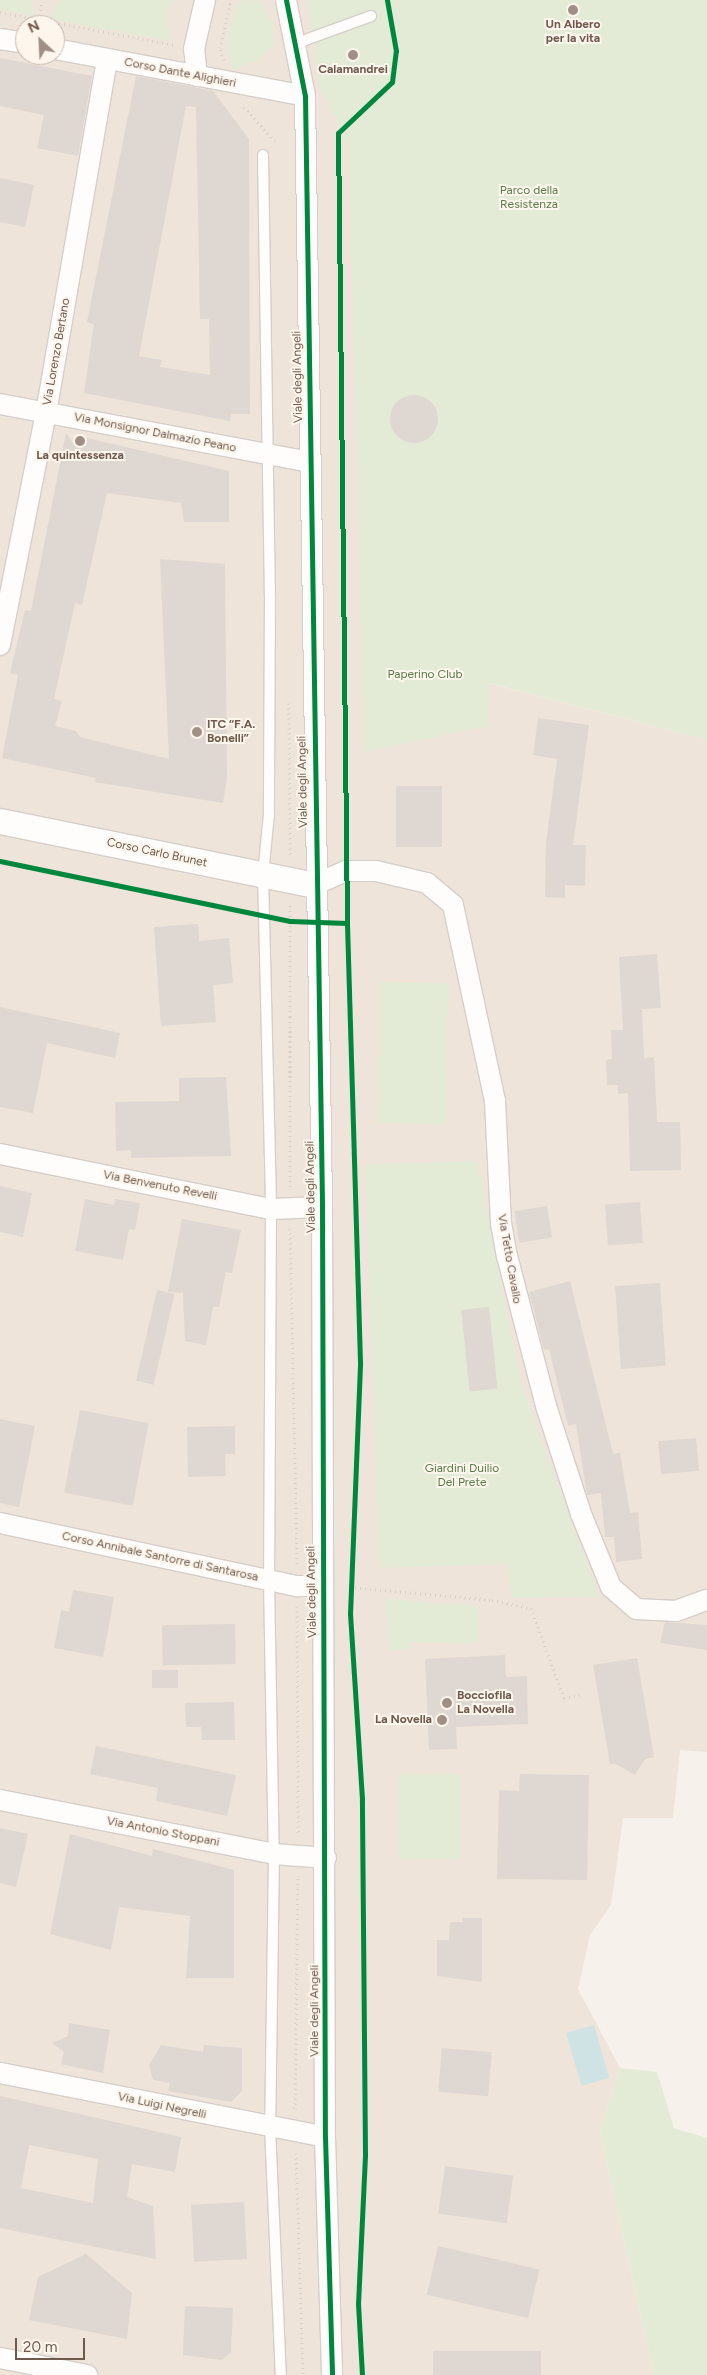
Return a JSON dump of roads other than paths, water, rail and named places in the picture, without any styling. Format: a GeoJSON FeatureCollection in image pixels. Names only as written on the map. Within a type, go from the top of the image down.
{"type":"FeatureCollection","features":[{"type":"Feature","properties":{"kind":"street"},"geometry":{"type":"LineString","coordinates":[[197,76],[194,49],[204,0]]}},
{"type":"Feature","properties":{"kind":"street","name":"Viale degli Angeli"},"geometry":{"type":"LineString","coordinates":[[286,0],[297,43],[305,96],[314,885],[322,1207],[321,1586],[326,1858],[325,2137],[332,2375]]}},
{"type":"Feature","properties":{"kind":"street"},"geometry":{"type":"LineString","coordinates":[[0,39],[15,41]]}},
{"type":"Feature","properties":{"kind":"street","name":"Corso Dante Alighieri"},"geometry":{"type":"LineString","coordinates":[[65,51],[305,96]]}},
{"type":"Feature","properties":{"kind":"street","name":"Via Lorenzo Bertano"},"geometry":{"type":"LineString","coordinates":[[0,645],[46,413],[107,58]]}},
{"type":"Feature","properties":{"kind":"street","name":"Via Monsignor Dalmazio Peano"},"geometry":{"type":"LineString","coordinates":[[0,404],[310,462]]}},
{"type":"Feature","properties":{"kind":"street","name":"Corso Carlo Brunet"},"geometry":{"type":"LineString","coordinates":[[0,820],[314,885]]}},
{"type":"Feature","properties":{"kind":"street","name":"Via Tetto Cavallo"},"geometry":{"type":"LineString","coordinates":[[314,885],[346,871],[384,872],[427,882],[453,906],[495,1101],[501,1223],[507,1256],[541,1387],[581,1514],[599,1562],[622,1600],[636,1609],[653,1612],[703,1604]]}},
{"type":"Feature","properties":{"kind":"street","name":"Via Benvenuto Revelli"},"geometry":{"type":"LineString","coordinates":[[0,1154],[271,1208],[322,1207]]}},
{"type":"Feature","properties":{"kind":"street","name":"Corso Annibale Santorre di Santarosa"},"geometry":{"type":"LineString","coordinates":[[0,1523],[269,1580],[321,1586]]}},
{"type":"Feature","properties":{"kind":"street","name":"Via Antonio Stoppani"},"geometry":{"type":"LineString","coordinates":[[0,1800],[274,1854],[326,1858]]}},
{"type":"Feature","properties":{"kind":"street","name":"Via Luigi Negrelli"},"geometry":{"type":"LineString","coordinates":[[0,2072],[325,2137]]}},
{"type":"Feature","properties":{"kind":"street"},"geometry":{"type":"LineString","coordinates":[[0,2358],[87,2375]]}},
{"type":"Feature","properties":{"kind":"lane"},"geometry":{"type":"LineString","coordinates":[[297,43],[371,16]]}},
{"type":"Feature","properties":{"kind":"lane"},"geometry":{"type":"LineString","coordinates":[[263,155],[269,814],[262,874],[271,1208],[269,1580],[274,1854],[270,2127],[281,2375]]}},
{"type":"Feature","properties":{"kind":"place","name":"Un Albero per la vita"},"geometry":{"type":"Point","coordinates":[573,10]}},
{"type":"Feature","properties":{"kind":"place","name":"Calamandrei"},"geometry":{"type":"Point","coordinates":[353,55]}},
{"type":"Feature","properties":{"kind":"place","name":"La quintessenza"},"geometry":{"type":"Point","coordinates":[80,441]}},
{"type":"Feature","properties":{"kind":"place","name":"ITC “F.A. Bonelli”"},"geometry":{"type":"Point","coordinates":[197,732]}},
{"type":"Feature","properties":{"kind":"place","name":"Bocciofila La Novella"},"geometry":{"type":"Point","coordinates":[447,1703]}},
{"type":"Feature","properties":{"kind":"place","name":"La Novella"},"geometry":{"type":"Point","coordinates":[442,1720]}},
{"type":"Feature","properties":{"kind":"park label","name":"Parco della Resistenza"},"geometry":{"type":"Point","coordinates":[529,198]}},
{"type":"Feature","properties":{"kind":"park label","name":"Paperino Club"},"geometry":{"type":"Point","coordinates":[425,675]}},
{"type":"Feature","properties":{"kind":"park label","name":"Giardini Duilio Del Prete"},"geometry":{"type":"Point","coordinates":[462,1476]}}]}
